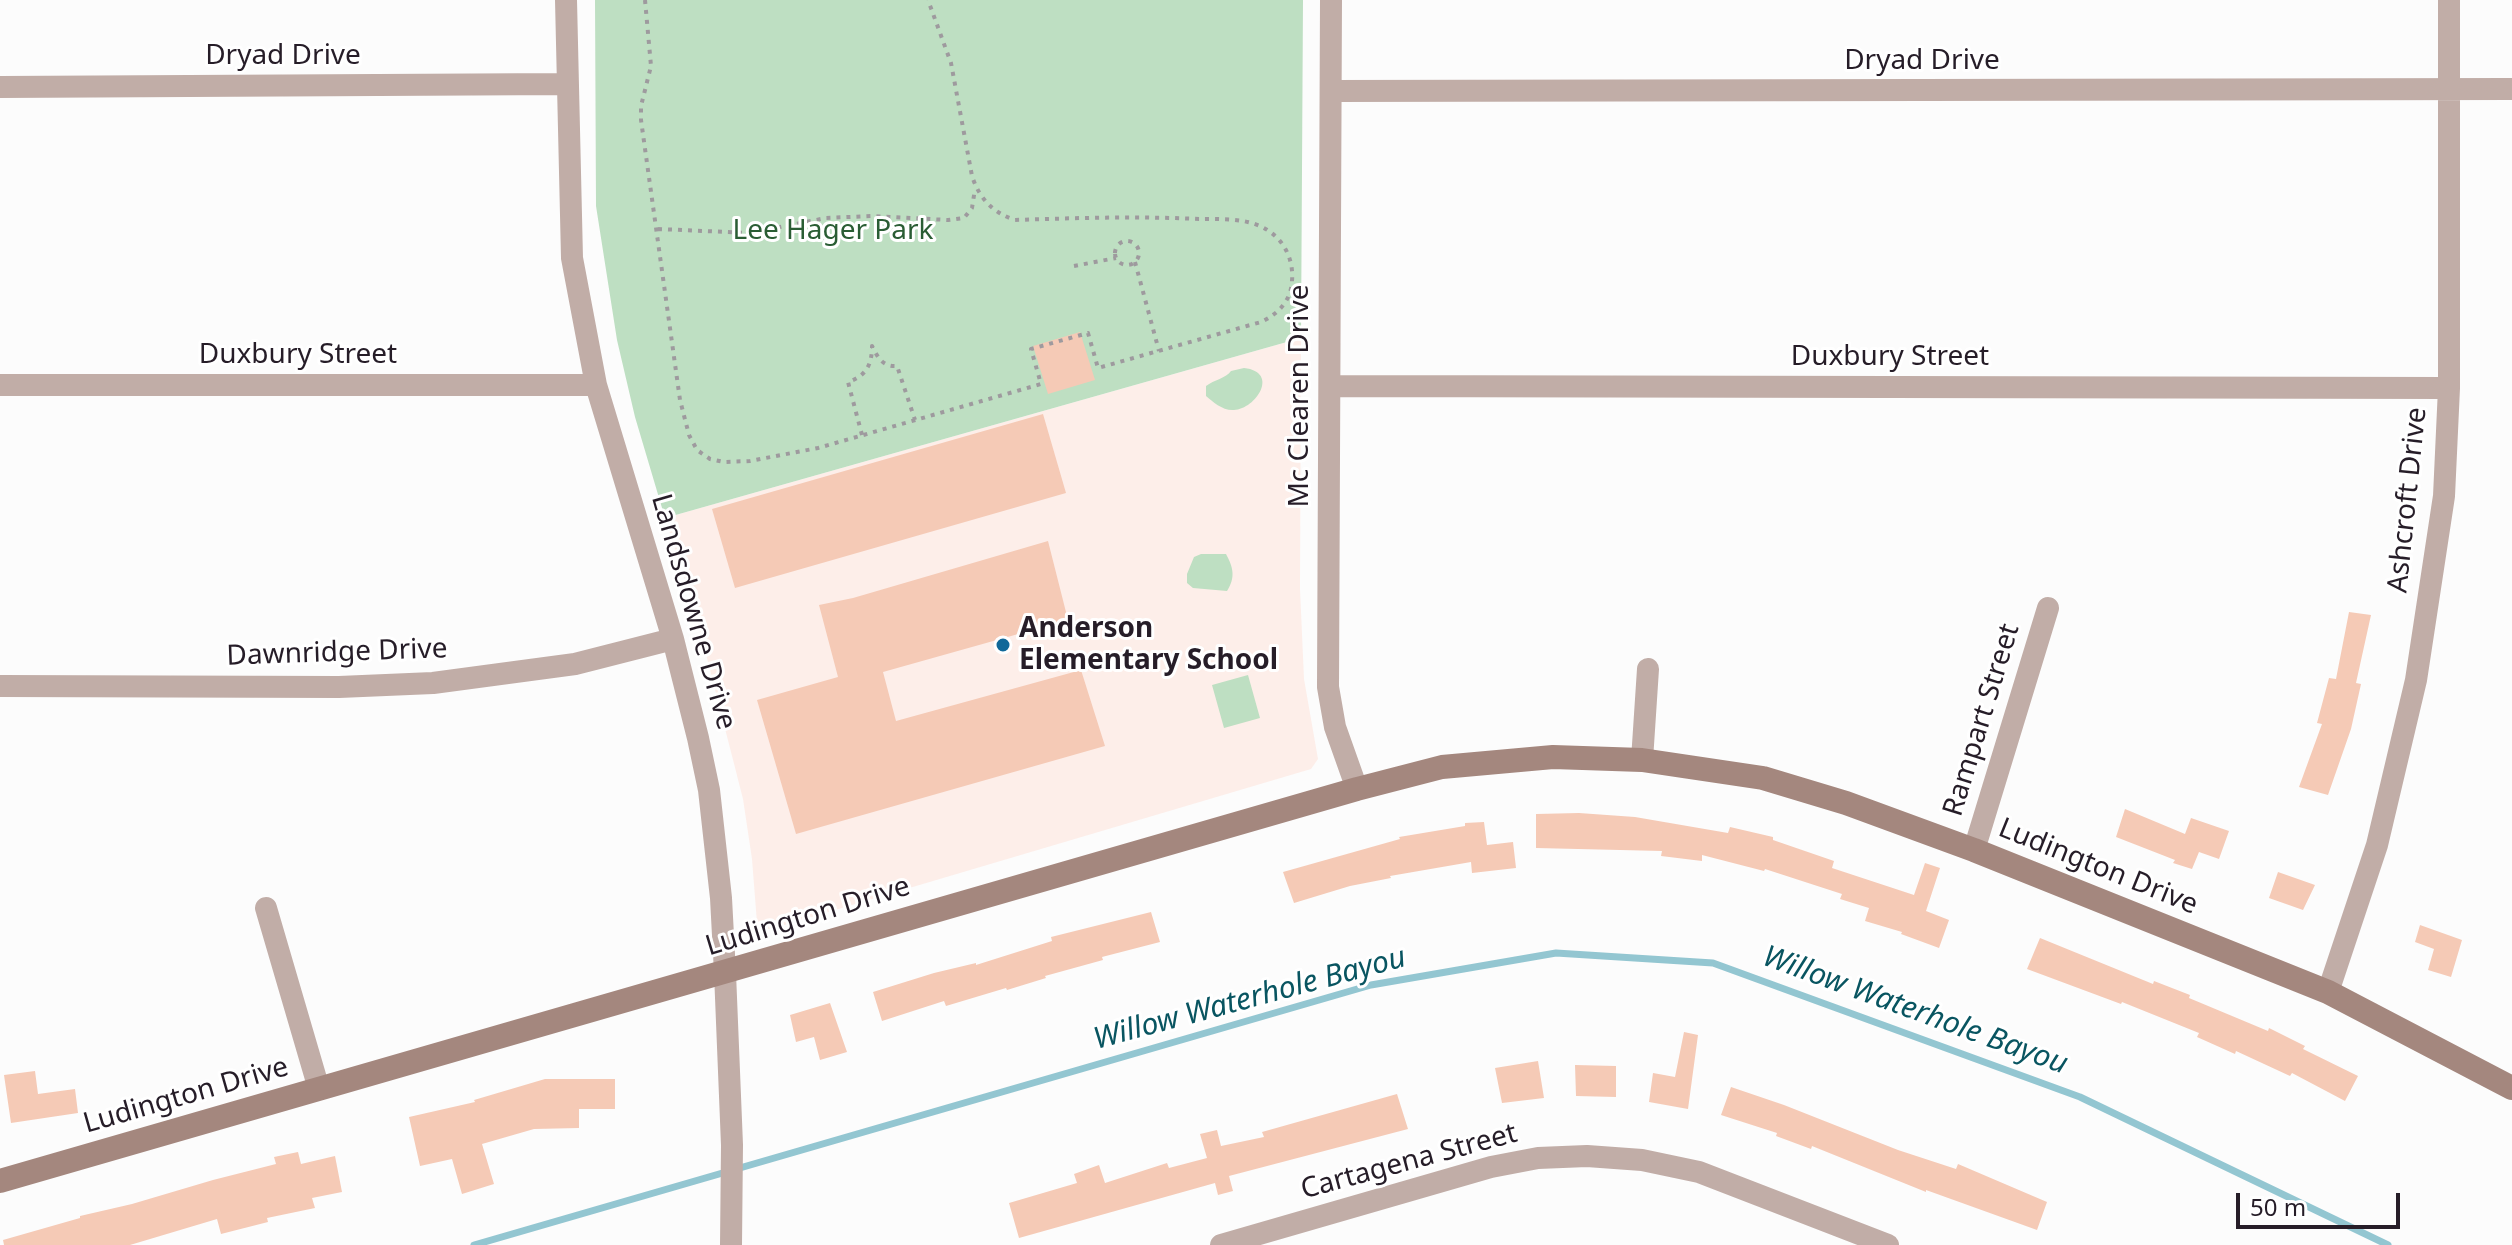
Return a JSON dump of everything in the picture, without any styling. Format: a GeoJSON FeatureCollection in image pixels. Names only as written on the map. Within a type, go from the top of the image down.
{"type":"FeatureCollection","features":[{"type":"Feature","properties":{"kind":"street","name":"Landsdowne Drive"},"geometry":{"type":"LineString","coordinates":[[566,0],[572,258],[596,385],[673,639],[709,790],[721,898],[725,973],[732,1145],[731,1240]]}},
{"type":"Feature","properties":{"kind":"street","name":"Mc Clearen Drive"},"geometry":{"type":"LineString","coordinates":[[1331,0],[1328,687],[1335,727],[1357,789]]}},
{"type":"Feature","properties":{"kind":"street","name":"Ashcroft Drive"},"geometry":{"type":"LineString","coordinates":[[2328,992],[2377,845],[2416,680],[2444,496],[2449,388],[2449,0]]}},
{"type":"Feature","properties":{"kind":"street","name":"Dryad Drive"},"geometry":{"type":"LineString","coordinates":[[0,87],[566,84]]}},
{"type":"Feature","properties":{"kind":"street","name":"Dryad Drive"},"geometry":{"type":"LineString","coordinates":[[1331,91],[2512,89]]}},
{"type":"Feature","properties":{"kind":"street","name":"Duxbury Street"},"geometry":{"type":"LineString","coordinates":[[0,385],[596,385]]}},
{"type":"Feature","properties":{"kind":"street","name":"Duxbury Street"},"geometry":{"type":"LineString","coordinates":[[1331,386],[2449,388]]}},
{"type":"Feature","properties":{"kind":"street","name":"Rampart Street"},"geometry":{"type":"LineString","coordinates":[[1974,850],[2048,608]]}},
{"type":"Feature","properties":{"kind":"street","name":"Dawnridge Drive"},"geometry":{"type":"LineString","coordinates":[[0,686],[339,687],[433,683],[575,664],[673,639]]}},
{"type":"Feature","properties":{"kind":"street"},"geometry":{"type":"LineString","coordinates":[[1642,760],[1648,669]]}},
{"type":"Feature","properties":{"kind":"street","name":"Ludington Drive"},"geometry":{"type":"LineString","coordinates":[[0,1181],[1357,789],[1442,767],[1553,757],[1642,760],[1763,778],[1846,803],[1974,850],[2328,992],[2512,1088]]}},
{"type":"Feature","properties":{"kind":"street"},"geometry":{"type":"LineString","coordinates":[[266,908],[319,1089]]}},
{"type":"Feature","properties":{"kind":"street","name":"Cartagena Street"},"geometry":{"type":"LineString","coordinates":[[1221,1245],[1491,1167],[1538,1158],[1587,1156],[1642,1160],[1699,1172],[1888,1245]]}},
{"type":"Feature","properties":{"kind":"path"},"geometry":{"type":"LineString","coordinates":[[645,0],[651,66],[641,106],[641,120],[650,191],[680,400],[689,435],[697,450],[710,459],[750,461],[818,448],[1041,384],[1031,349],[1088,333],[1098,368],[1261,322],[1275,315],[1284,305],[1292,286],[1292,270],[1285,247],[1273,234],[1258,225],[1234,220],[1111,217],[1015,220],[1002,216],[987,204],[976,187],[951,63],[928,0]]}},
{"type":"Feature","properties":{"kind":"path"},"geometry":{"type":"LineString","coordinates":[[657,229],[750,233],[826,218],[964,218],[972,208],[976,187]]}},
{"type":"Feature","properties":{"kind":"path"},"geometry":{"type":"LineString","coordinates":[[1128,241],[1138,248],[1140,256],[1135,262],[1124,265],[1116,258],[1117,246],[1128,241]]}},
{"type":"Feature","properties":{"kind":"path"},"geometry":{"type":"LineString","coordinates":[[1074,266],[1116,258]]}},
{"type":"Feature","properties":{"kind":"path"},"geometry":{"type":"LineString","coordinates":[[1135,262],[1159,351]]}},
{"type":"Feature","properties":{"kind":"path"},"geometry":{"type":"LineString","coordinates":[[862,435],[848,382],[866,372],[872,360],[872,346],[880,361],[890,367],[897,366],[915,420]]}},
{"type":"Feature","properties":{"kind":"shaded area","name":"Anderson Elementary School"},"geometry":{"type":"Polygon","coordinates":[[[1301,338],[1300,589],[1304,679],[1318,759],[1311,769],[763,929],[757,923],[743,799],[695,611],[665,518],[1301,338]]]}},
{"type":"Feature","properties":{"kind":"green space","name":"Lee Hager Park"},"geometry":{"type":"Polygon","coordinates":[[[595,0],[1303,0],[1301,338],[665,518],[635,417],[617,340],[596,206],[595,0]]]}},
{"type":"Feature","properties":{"kind":"green space"},"geometry":{"type":"Polygon","coordinates":[[[1244,368],[1261,376],[1261,390],[1250,404],[1230,410],[1218,406],[1206,396],[1206,386],[1231,371],[1244,368]]]}},
{"type":"Feature","properties":{"kind":"green space"},"geometry":{"type":"Polygon","coordinates":[[[1226,554],[1232,572],[1227,591],[1193,588],[1187,583],[1194,557],[1226,554]]]}},
{"type":"Feature","properties":{"kind":"green space"},"geometry":{"type":"Polygon","coordinates":[[[1248,675],[1260,718],[1224,728],[1212,685],[1248,675]]]}},
{"type":"Feature","properties":{"kind":"building"},"geometry":{"type":"Polygon","coordinates":[[[1080,332],[1095,380],[1048,394],[1033,346],[1080,332]]]}},
{"type":"Feature","properties":{"kind":"building"},"geometry":{"type":"Polygon","coordinates":[[[1043,414],[1066,493],[735,588],[712,509],[1043,414]]]}},
{"type":"Feature","properties":{"kind":"building"},"geometry":{"type":"Polygon","coordinates":[[[1048,541],[1068,620],[883,672],[896,721],[1081,670],[1105,746],[796,834],[757,700],[838,677],[819,605],[853,598],[1048,541]]]}},
{"type":"Feature","properties":{"kind":"building"},"geometry":{"type":"Polygon","coordinates":[[[2349,612],[2371,615],[2356,683],[2361,684],[2351,729],[2328,795],[2299,787],[2322,724],[2317,723],[2329,678],[2336,679],[2349,612]]]}},
{"type":"Feature","properties":{"kind":"building"},"geometry":{"type":"Polygon","coordinates":[[[2125,809],[2185,834],[2191,818],[2229,831],[2219,859],[2199,852],[2192,869],[2116,837],[2125,809]]]}},
{"type":"Feature","properties":{"kind":"building"},"geometry":{"type":"Polygon","coordinates":[[[1536,814],[1635,817],[1728,833],[1730,827],[1773,837],[1773,840],[1834,861],[1832,868],[1914,895],[1925,863],[1940,868],[1926,911],[1949,920],[1939,948],[1865,921],[1869,908],[1840,899],[1842,894],[1765,869],[1702,855],[1702,861],[1661,856],[1662,851],[1536,848],[1536,814]]]}},
{"type":"Feature","properties":{"kind":"building"},"geometry":{"type":"Polygon","coordinates":[[[1484,822],[1487,845],[1513,842],[1516,868],[1472,873],[1471,862],[1390,876],[1294,903],[1283,872],[1399,837],[1484,822]]]}},
{"type":"Feature","properties":{"kind":"building"},"geometry":{"type":"Polygon","coordinates":[[[2278,872],[2315,885],[2303,910],[2269,898],[2278,872]]]}},
{"type":"Feature","properties":{"kind":"building"},"geometry":{"type":"Polygon","coordinates":[[[1151,912],[1160,942],[1102,957],[1103,960],[1007,990],[946,1006],[944,1001],[882,1021],[873,992],[934,973],[976,965],[1052,941],[1051,937],[1151,912]]]}},
{"type":"Feature","properties":{"kind":"building"},"geometry":{"type":"Polygon","coordinates":[[[2420,925],[2462,940],[2451,977],[2428,970],[2434,949],[2415,942],[2420,925]]]}},
{"type":"Feature","properties":{"kind":"building"},"geometry":{"type":"Polygon","coordinates":[[[2040,938],[2153,984],[2154,981],[2190,995],[2189,998],[2268,1031],[2269,1028],[2358,1076],[2345,1101],[2292,1073],[2290,1076],[2197,1037],[2199,1033],[2027,969],[2040,938]]]}},
{"type":"Feature","properties":{"kind":"building"},"geometry":{"type":"Polygon","coordinates":[[[830,1003],[847,1052],[820,1060],[814,1037],[796,1042],[790,1015],[830,1003]]]}},
{"type":"Feature","properties":{"kind":"building"},"geometry":{"type":"Polygon","coordinates":[[[1684,1032],[1698,1035],[1688,1109],[1649,1102],[1653,1073],[1675,1077],[1684,1032]]]}},
{"type":"Feature","properties":{"kind":"building"},"geometry":{"type":"Polygon","coordinates":[[[1538,1061],[1544,1098],[1502,1103],[1495,1068],[1538,1061]]]}},
{"type":"Feature","properties":{"kind":"building"},"geometry":{"type":"Polygon","coordinates":[[[1575,1065],[1616,1066],[1616,1097],[1576,1096],[1575,1065]]]}},
{"type":"Feature","properties":{"kind":"building"},"geometry":{"type":"Polygon","coordinates":[[[35,1071],[38,1094],[75,1089],[78,1113],[11,1123],[4,1075],[35,1071]]]}},
{"type":"Feature","properties":{"kind":"building"},"geometry":{"type":"Polygon","coordinates":[[[545,1079],[615,1079],[615,1109],[579,1109],[579,1128],[534,1129],[482,1144],[494,1184],[462,1194],[452,1159],[420,1166],[409,1117],[475,1102],[545,1079]]]}},
{"type":"Feature","properties":{"kind":"building"},"geometry":{"type":"Polygon","coordinates":[[[1731,1087],[1898,1150],[1956,1169],[1958,1164],[2047,1202],[2037,1230],[1721,1115],[1731,1087]]]}},
{"type":"Feature","properties":{"kind":"building"},"geometry":{"type":"Polygon","coordinates":[[[1397,1094],[1408,1129],[1229,1176],[1233,1191],[1218,1195],[1215,1183],[1019,1238],[1009,1203],[1077,1183],[1074,1174],[1099,1165],[1105,1183],[1167,1163],[1169,1168],[1207,1158],[1200,1134],[1217,1130],[1221,1146],[1264,1137],[1262,1132],[1397,1094]]]}},
{"type":"Feature","properties":{"kind":"building"},"geometry":{"type":"Polygon","coordinates":[[[298,1152],[301,1164],[335,1156],[342,1192],[312,1198],[315,1208],[267,1218],[268,1222],[221,1234],[217,1219],[130,1245],[4,1245],[3,1240],[80,1216],[276,1164],[274,1157],[298,1152]]]}},
{"type":"Feature","properties":{"kind":"waterway","name":"Willow Waterhole Bayou"},"geometry":{"type":"LineString","coordinates":[[474,1245],[1371,985],[1556,953],[1713,963],[2080,1097],[2388,1245]]}},
{"type":"Feature","properties":{"kind":"place","name":"Anderson Elementary School"},"geometry":{"type":"Point","coordinates":[1003,645]}}]}
